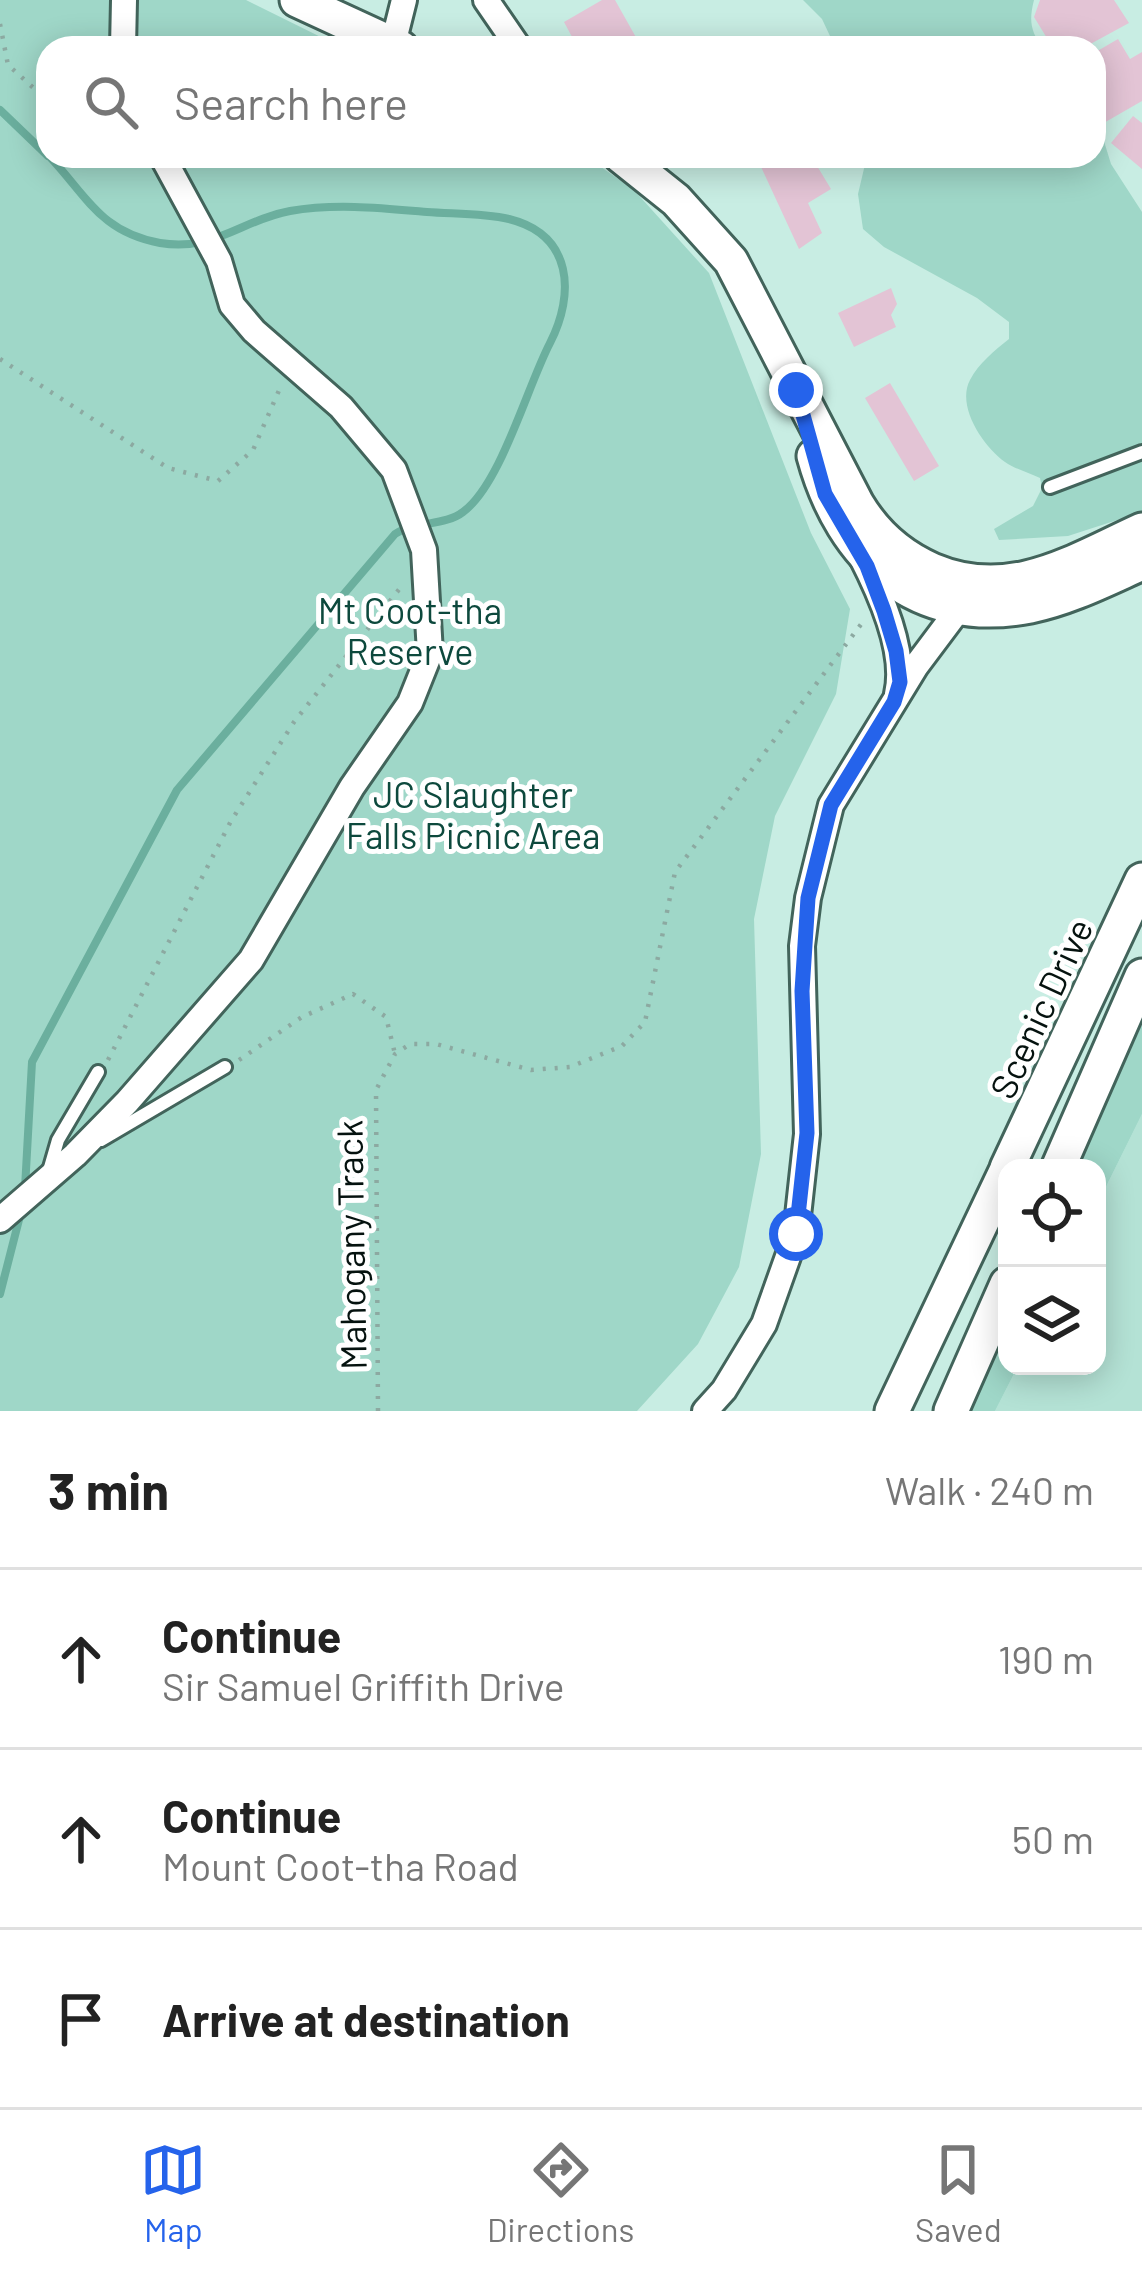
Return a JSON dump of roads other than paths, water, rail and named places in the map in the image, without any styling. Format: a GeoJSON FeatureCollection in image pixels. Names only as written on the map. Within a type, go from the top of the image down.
{"type":"FeatureCollection","features":[{"type":"Feature","properties":{"kind":"main road"},"geometry":{"type":"LineString","coordinates":[[297,0],[375,36]]}},
{"type":"Feature","properties":{"kind":"main road"},"geometry":{"type":"LineString","coordinates":[[636,168],[676,200],[730,261],[856,504],[879,534],[922,566],[1010,609],[1037,604],[1142,563]]}},
{"type":"Feature","properties":{"kind":"main road"},"geometry":{"type":"LineString","coordinates":[[796,390],[825,494],[840,525],[859,550],[904,586],[974,595],[1060,567],[1142,530]]}},
{"type":"Feature","properties":{"kind":"main road","name":"Scenic Drive"},"geometry":{"type":"LineString","coordinates":[[1011,1159],[1142,880]]}},
{"type":"Feature","properties":{"kind":"main road"},"geometry":{"type":"LineString","coordinates":[[1062,1159],[1142,976]]}},
{"type":"Feature","properties":{"kind":"main road","name":"Scenic Drive"},"geometry":{"type":"LineString","coordinates":[[892,1411],[998,1187]]}},
{"type":"Feature","properties":{"kind":"main road"},"geometry":{"type":"LineString","coordinates":[[951,1411],[998,1304]]}},
{"type":"Feature","properties":{"kind":"street"},"geometry":{"type":"LineString","coordinates":[[123,36],[124,0]]}},
{"type":"Feature","properties":{"kind":"street"},"geometry":{"type":"LineString","coordinates":[[399,36],[404,0]]}},
{"type":"Feature","properties":{"kind":"street"},"geometry":{"type":"LineString","coordinates":[[487,0],[511,36]]}},
{"type":"Feature","properties":{"kind":"street"},"geometry":{"type":"LineString","coordinates":[[4,1216],[127,1102],[250,960],[352,788],[410,704],[430,652],[425,555],[394,470],[376,446],[232,305],[219,261],[169,168]]}},
{"type":"Feature","properties":{"kind":"street"},"geometry":{"type":"LineString","coordinates":[[859,550],[896,651],[900,682],[894,702]]}},
{"type":"Feature","properties":{"kind":"street"},"geometry":{"type":"LineString","coordinates":[[706,1411],[764,1324],[796,1234],[807,1133],[802,991],[808,898],[831,805],[894,702],[974,595]]}},
{"type":"Feature","properties":{"kind":"lane"},"geometry":{"type":"LineString","coordinates":[[1050,487],[1142,452]]}},
{"type":"Feature","properties":{"kind":"lane"},"geometry":{"type":"LineString","coordinates":[[74,1156],[225,1067]]}},
{"type":"Feature","properties":{"kind":"lane"},"geometry":{"type":"LineString","coordinates":[[47,1178],[58,1139],[98,1072]]}},
{"type":"Feature","properties":{"kind":"waterway"},"geometry":{"type":"LineString","coordinates":[[0,110],[36,144]]}},
{"type":"Feature","properties":{"kind":"waterway"},"geometry":{"type":"LineString","coordinates":[[25,1188],[32,1062],[177,790],[395,534],[456,516],[477,499],[501,458],[558,324],[565,286],[557,252],[546,238],[509,219],[358,207],[307,209],[273,215],[197,243],[160,243],[109,221],[59,168]]}},
{"type":"Feature","properties":{"kind":"waterway"},"geometry":{"type":"LineString","coordinates":[[0,1294],[22,1208]]}},
{"type":"Feature","properties":{"kind":"park label","name":"Mt Coot-tha Reserve"},"geometry":{"type":"Point","coordinates":[410,630]}},
{"type":"Feature","properties":{"kind":"park label","name":"JC Slaughter Falls Picnic Area"},"geometry":{"type":"Point","coordinates":[473,814]}}]}
